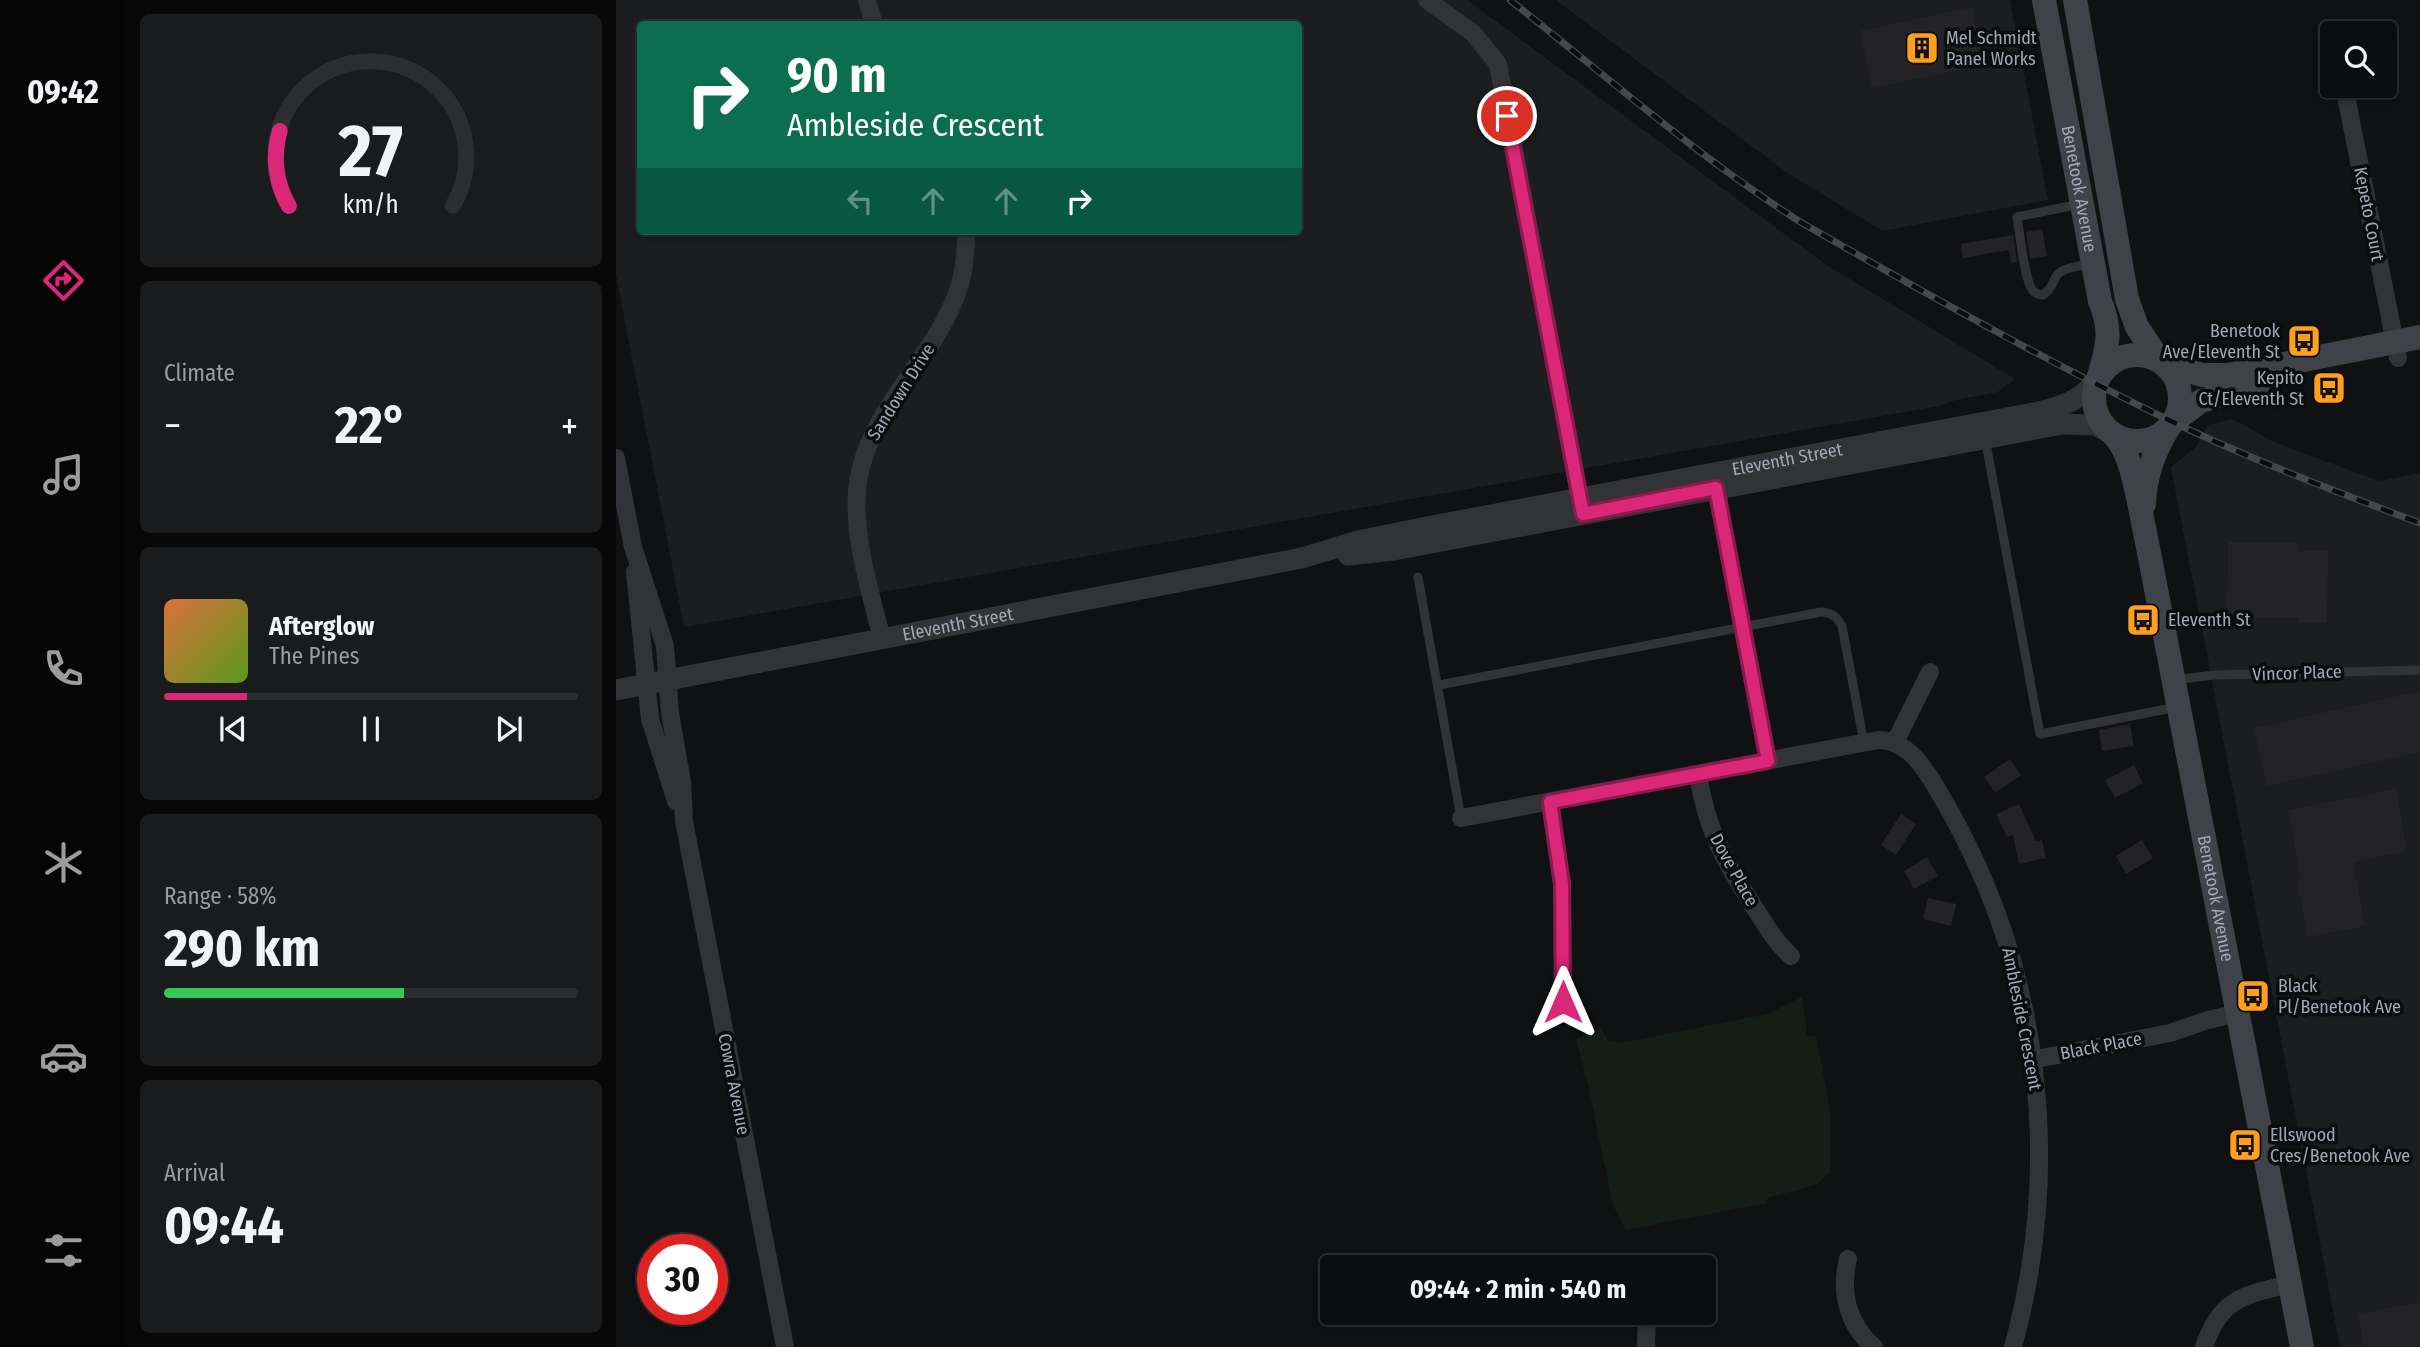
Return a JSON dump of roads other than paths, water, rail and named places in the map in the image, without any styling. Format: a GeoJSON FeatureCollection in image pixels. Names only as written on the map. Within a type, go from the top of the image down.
{"type":"FeatureCollection","features":[{"type":"Feature","properties":{"kind":"main road","name":"Benetook Avenue"},"geometry":{"type":"LineString","coordinates":[[2044,0],[2093,264],[2109,330],[2099,377]]}},
{"type":"Feature","properties":{"kind":"main road","name":"Benetook Avenue"},"geometry":{"type":"LineString","coordinates":[[2075,0],[2102,144],[2121,269],[2131,311],[2143,338],[2161,362]]}},
{"type":"Feature","properties":{"kind":"main road"},"geometry":{"type":"LineString","coordinates":[[2073,149],[2102,144]]}},
{"type":"Feature","properties":{"kind":"main road"},"geometry":{"type":"LineString","coordinates":[[2404,351],[2228,376],[2202,375],[2144,355],[2127,356],[2111,363],[2099,377],[2094,407],[2101,423],[2111,433],[2126,440],[2140,442],[2159,435],[2195,404],[2220,394],[2404,351],[2420,337]]}},
{"type":"Feature","properties":{"kind":"main road"},"geometry":{"type":"LineString","coordinates":[[2161,362],[2172,373],[2180,393],[2179,408],[2171,424]]}},
{"type":"Feature","properties":{"kind":"main road","name":"Benetook Avenue"},"geometry":{"type":"LineString","coordinates":[[2145,532],[2144,498],[2148,471],[2158,445],[2171,424]]}},
{"type":"Feature","properties":{"kind":"main road","name":"Benetook Avenue"},"geometry":{"type":"LineString","coordinates":[[2111,433],[2122,445],[2128,461],[2145,532],[2302,1347]]}},
{"type":"Feature","properties":{"kind":"street"},"geometry":{"type":"LineString","coordinates":[[867,0],[873,21]]}},
{"type":"Feature","properties":{"kind":"street"},"geometry":{"type":"LineString","coordinates":[[1427,0],[1473,33],[1497,64],[1581,506]]}},
{"type":"Feature","properties":{"kind":"street","name":"Kepeto Court"},"geometry":{"type":"LineString","coordinates":[[2347,98],[2404,351]]}},
{"type":"Feature","properties":{"kind":"street","name":"Sandown Drive"},"geometry":{"type":"LineString","coordinates":[[882,639],[858,524],[858,481],[874,430],[950,309],[960,283],[966,252],[966,235]]}},
{"type":"Feature","properties":{"kind":"street","name":"Eleventh Street"},"geometry":{"type":"LineString","coordinates":[[616,690],[1301,558],[1394,550],[1581,506],[1984,429],[2065,406],[2082,396],[2099,377]]}},
{"type":"Feature","properties":{"kind":"street","name":"Eleventh Street"},"geometry":{"type":"LineString","coordinates":[[1984,429],[2073,422],[2095,425],[2111,433]]}},
{"type":"Feature","properties":{"kind":"street","name":"Cowra Avenue"},"geometry":{"type":"LineString","coordinates":[[616,458],[633,547],[650,719],[684,821]]}},
{"type":"Feature","properties":{"kind":"street"},"geometry":{"type":"LineString","coordinates":[[1715,480],[1768,761]]}},
{"type":"Feature","properties":{"kind":"street","name":"Cowra Avenue"},"geometry":{"type":"LineString","coordinates":[[633,547],[665,646],[670,713],[684,821],[785,1347]]}},
{"type":"Feature","properties":{"kind":"street"},"geometry":{"type":"LineString","coordinates":[[1461,818],[1864,743],[1885,740],[1895,742],[1930,672]]}},
{"type":"Feature","properties":{"kind":"street","name":"Ambleside Crescent"},"geometry":{"type":"LineString","coordinates":[[1895,742],[1915,758],[1967,842],[2002,926],[2016,974],[2032,1060],[2039,1119],[2040,1192],[2032,1268],[2013,1347]]}},
{"type":"Feature","properties":{"kind":"street","name":"Dove Place"},"geometry":{"type":"LineString","coordinates":[[1698,774],[1706,817],[1723,858],[1771,935],[1791,956]]}},
{"type":"Feature","properties":{"kind":"street"},"geometry":{"type":"LineString","coordinates":[[1550,802],[1562,884],[1563,1002]]}},
{"type":"Feature","properties":{"kind":"street","name":"Black Place"},"geometry":{"type":"LineString","coordinates":[[2032,1060],[2170,1033],[2210,1031],[2239,1019]]}},
{"type":"Feature","properties":{"kind":"street"},"geometry":{"type":"LineString","coordinates":[[1848,1259],[1844,1287],[1846,1301],[1858,1330],[1874,1347]]}},
{"type":"Feature","properties":{"kind":"street"},"geometry":{"type":"LineString","coordinates":[[2204,1347],[2216,1319],[2229,1304],[2246,1295],[2290,1284]]}},
{"type":"Feature","properties":{"kind":"street"},"geometry":{"type":"LineString","coordinates":[[1646,1347],[1647,1325]]}},
{"type":"Feature","properties":{"kind":"lane"},"geometry":{"type":"LineString","coordinates":[[2083,203],[2017,217],[2029,284],[2035,293],[2047,293],[2058,273],[2093,264]]}},
{"type":"Feature","properties":{"kind":"lane"},"geometry":{"type":"LineString","coordinates":[[1984,429],[2040,734],[2179,707]]}},
{"type":"Feature","properties":{"kind":"lane"},"geometry":{"type":"LineString","coordinates":[[1418,577],[1461,818]]}},
{"type":"Feature","properties":{"kind":"lane"},"geometry":{"type":"LineString","coordinates":[[1439,685],[1821,612],[1839,620],[1842,626],[1864,743]]}},
{"type":"Feature","properties":{"kind":"lane","name":"Vincor Place"},"geometry":{"type":"LineString","coordinates":[[2174,680],[2214,675],[2420,670]]}},
{"type":"Feature","properties":{"kind":"railway"},"geometry":{"type":"LineString","coordinates":[[1510,0],[1689,143],[1802,223],[1898,278],[2144,408],[2250,457],[2420,523]]}},
{"type":"Feature","properties":{"kind":"place","name":"Mel Schmidt Panel Works"},"geometry":{"type":"Point","coordinates":[1922,48]}},
{"type":"Feature","properties":{"kind":"place","name":"Benetook Ave/Eleventh St"},"geometry":{"type":"Point","coordinates":[2304,341]}},
{"type":"Feature","properties":{"kind":"place","name":"Kepito Ct/Eleventh St"},"geometry":{"type":"Point","coordinates":[2329,388]}},
{"type":"Feature","properties":{"kind":"place","name":"Eleventh St"},"geometry":{"type":"Point","coordinates":[2143,620]}},
{"type":"Feature","properties":{"kind":"place","name":"Black Pl/Benetook Ave"},"geometry":{"type":"Point","coordinates":[2253,996]}},
{"type":"Feature","properties":{"kind":"place","name":"Ellswood Cres/Benetook Ave"},"geometry":{"type":"Point","coordinates":[2245,1145]}}]}
